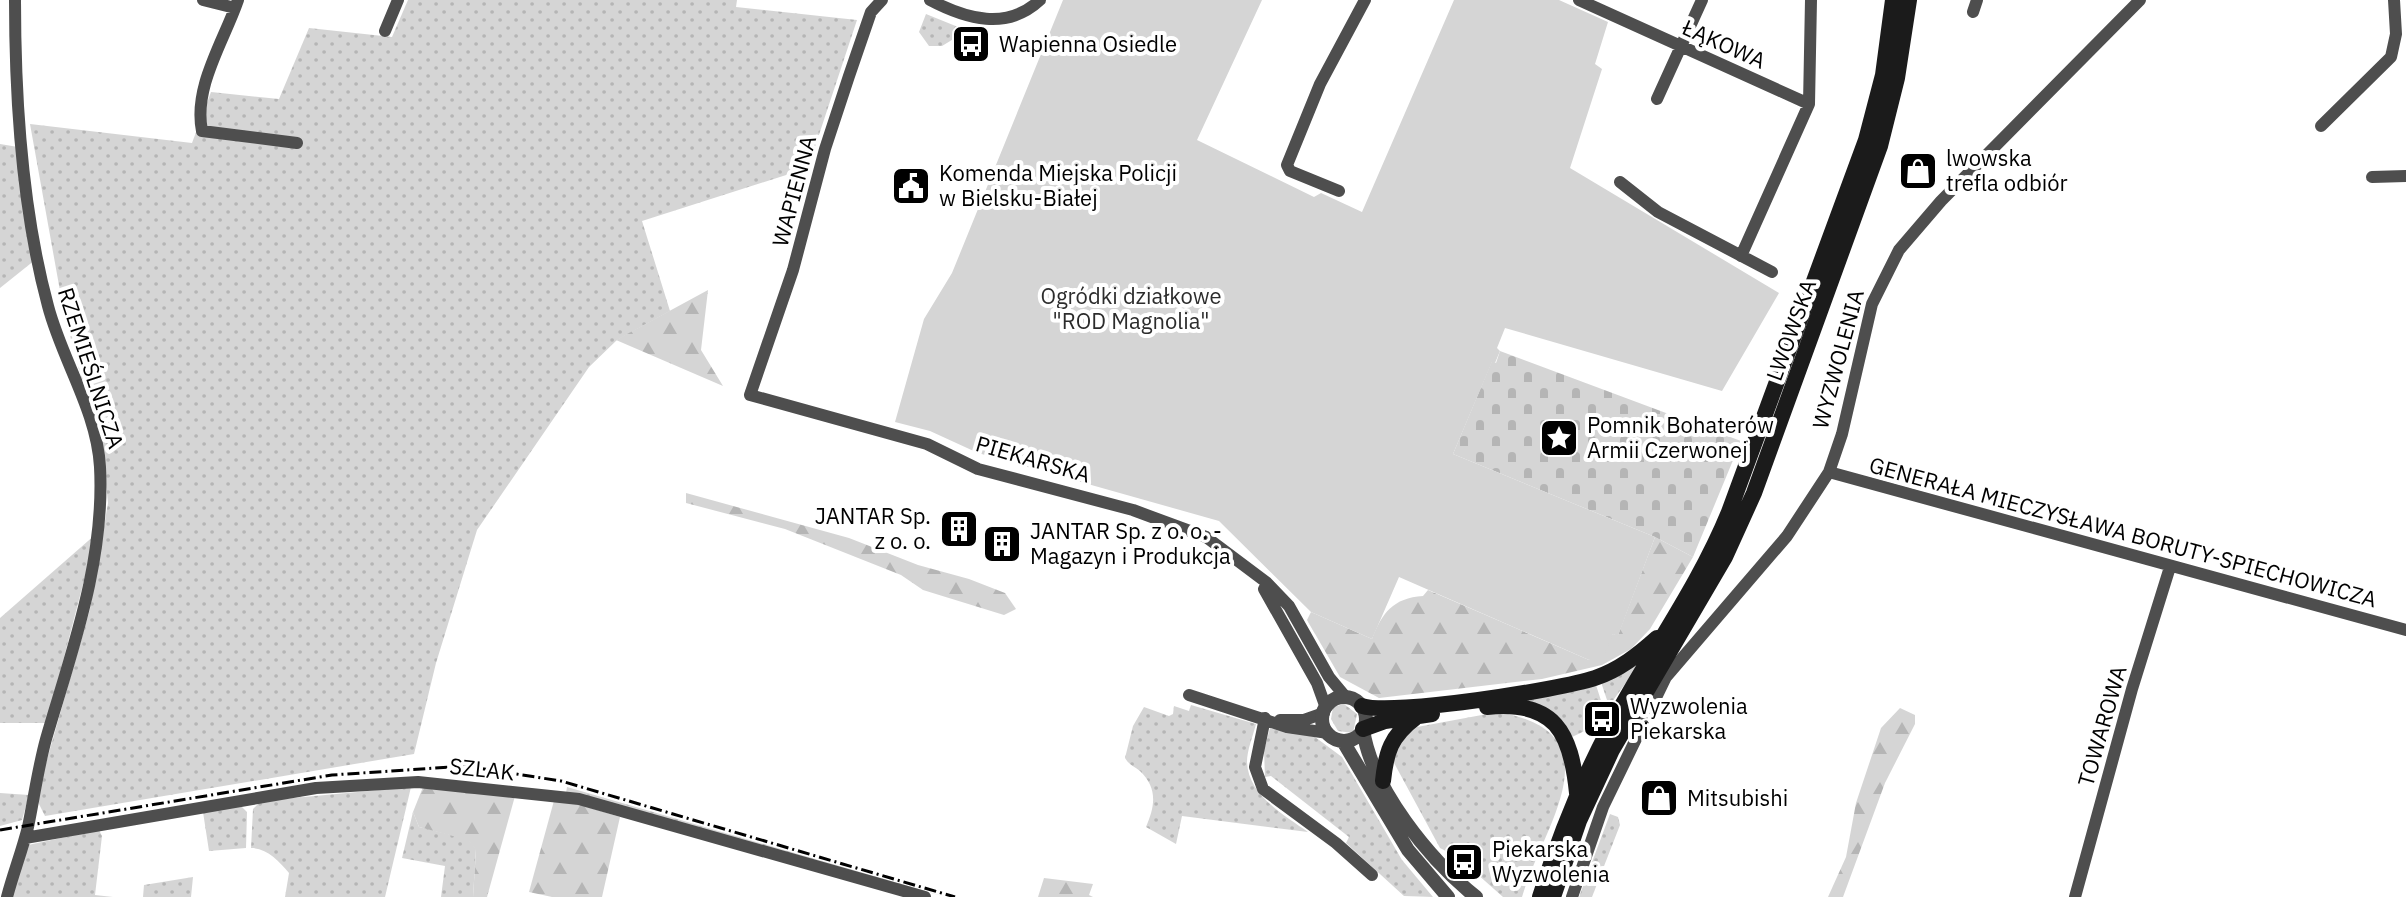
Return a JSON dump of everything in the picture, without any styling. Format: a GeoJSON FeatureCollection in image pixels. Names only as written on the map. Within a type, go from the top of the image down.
{"type":"FeatureCollection","features":[{"type":"Feature","properties":{"kind":"main road","name":"LWOWSKA"},"geometry":{"type":"LineString","coordinates":[[1670,626],[1703,570],[1724,524],[1854,175],[1876,108],[1893,0]]}},
{"type":"Feature","properties":{"kind":"main road","name":"LWOWSKA"},"geometry":{"type":"LineString","coordinates":[[1553,897],[1599,775],[1725,557],[1763,471],[1868,183],[1889,112],[1909,0]]}},
{"type":"Feature","properties":{"kind":"main road"},"geometry":{"type":"LineString","coordinates":[[1666,677],[1722,578],[1725,557]]}},
{"type":"Feature","properties":{"kind":"main road"},"geometry":{"type":"LineString","coordinates":[[1362,706],[1383,709],[1441,703],[1581,682],[1624,665],[1670,626]]}},
{"type":"Feature","properties":{"kind":"main road"},"geometry":{"type":"LineString","coordinates":[[1540,897],[1577,795],[1613,722],[1670,626]]}},
{"type":"Feature","properties":{"kind":"main road"},"geometry":{"type":"LineString","coordinates":[[1363,729],[1416,717],[1512,705],[1542,713],[1553,721],[1569,742],[1577,795]]}},
{"type":"Feature","properties":{"kind":"main road"},"geometry":{"type":"LineString","coordinates":[[1383,781],[1388,746],[1399,730],[1416,717]]}},
{"type":"Feature","properties":{"kind":"street","name":"RZEMIEŚLNICZA"},"geometry":{"type":"LineString","coordinates":[[7,897],[25,838],[36,775],[85,609],[101,504],[100,462],[91,421],[53,325],[45,293],[14,82],[15,0]]}},
{"type":"Feature","properties":{"kind":"street"},"geometry":{"type":"LineString","coordinates":[[203,0],[237,4],[198,109],[202,131],[297,143]]}},
{"type":"Feature","properties":{"kind":"street"},"geometry":{"type":"LineString","coordinates":[[385,31],[398,0]]}},
{"type":"Feature","properties":{"kind":"street","name":"WAPIENNA"},"geometry":{"type":"LineString","coordinates":[[750,395],[793,270],[849,76],[871,12],[882,0]]}},
{"type":"Feature","properties":{"kind":"street"},"geometry":{"type":"LineString","coordinates":[[930,0],[955,13],[994,20],[1023,13],[1040,0]]}},
{"type":"Feature","properties":{"kind":"street"},"geometry":{"type":"LineString","coordinates":[[1339,191],[1290,171],[1287,165],[1320,84],[1365,0]]}},
{"type":"Feature","properties":{"kind":"street","name":"ŁĄKOWA"},"geometry":{"type":"LineString","coordinates":[[1579,0],[1809,104]]}},
{"type":"Feature","properties":{"kind":"street"},"geometry":{"type":"LineString","coordinates":[[1657,99],[1702,0]]}},
{"type":"Feature","properties":{"kind":"street"},"geometry":{"type":"LineString","coordinates":[[1741,256],[1809,104],[1811,0]]}},
{"type":"Feature","properties":{"kind":"street","name":"WYZWOLENIA"},"geometry":{"type":"LineString","coordinates":[[1572,897],[1603,807],[1666,677],[1787,536],[1829,472],[1842,434],[1872,304],[1899,250],[1941,201],[2140,0]]}},
{"type":"Feature","properties":{"kind":"street"},"geometry":{"type":"LineString","coordinates":[[2321,126],[2391,57],[2396,34],[2394,0]]}},
{"type":"Feature","properties":{"kind":"street"},"geometry":{"type":"LineString","coordinates":[[0,80],[14,82]]}},
{"type":"Feature","properties":{"kind":"street"},"geometry":{"type":"LineString","coordinates":[[2372,177],[2406,176]]}},
{"type":"Feature","properties":{"kind":"street"},"geometry":{"type":"LineString","coordinates":[[1620,182],[1658,212],[1772,272]]}},
{"type":"Feature","properties":{"kind":"street","name":"PIEKARSKA"},"geometry":{"type":"LineString","coordinates":[[750,395],[927,444],[978,469],[1168,521],[1206,537],[1289,606],[1329,677],[1344,695]]}},
{"type":"Feature","properties":{"kind":"street","name":"GENERAŁA MIECZYSŁAWA BORUTY-SPIECHOWICZA"},"geometry":{"type":"LineString","coordinates":[[1829,472],[2406,630]]}},
{"type":"Feature","properties":{"kind":"street","name":"TOWAROWA"},"geometry":{"type":"LineString","coordinates":[[2075,897],[2132,689],[2170,567]]}},
{"type":"Feature","properties":{"kind":"street","name":"PIEKARSKA"},"geometry":{"type":"LineString","coordinates":[[1249,570],[1275,605],[1325,698],[1325,710]]}},
{"type":"Feature","properties":{"kind":"street"},"geometry":{"type":"LineString","coordinates":[[1189,695],[1296,729],[1328,733]]}},
{"type":"Feature","properties":{"kind":"street"},"geometry":{"type":"LineString","coordinates":[[1265,718],[1304,720],[1325,710],[1344,695],[1362,706],[1367,717],[1358,736],[1344,743]]}},
{"type":"Feature","properties":{"kind":"street"},"geometry":{"type":"LineString","coordinates":[[1325,710],[1322,725],[1344,743],[1408,850],[1448,897]]}},
{"type":"Feature","properties":{"kind":"street"},"geometry":{"type":"LineString","coordinates":[[1265,718],[1255,767],[1263,789],[1336,843],[1372,875]]}},
{"type":"Feature","properties":{"kind":"street"},"geometry":{"type":"LineString","coordinates":[[1363,729],[1370,756],[1418,839],[1476,897]]}},
{"type":"Feature","properties":{"kind":"street","name":"SZLAK"},"geometry":{"type":"LineString","coordinates":[[25,838],[316,788],[418,782],[579,799],[925,897]]}},
{"type":"Feature","properties":{"kind":"green space"},"geometry":{"type":"Polygon","coordinates":[[[408,0],[737,0],[736,7],[857,20],[808,168],[642,221],[670,311],[617,340],[589,367],[477,530],[436,663],[414,754],[45,816],[36,798],[90,609],[108,503],[104,464],[64,313],[30,124],[192,143],[211,92],[279,99],[309,28],[392,37],[408,0]]]}},
{"type":"Feature","properties":{"kind":"green space","name":"Ogródki działkowe \"ROD Magnolia\""},"geometry":{"type":"Polygon","coordinates":[[[1063,0],[1262,0],[1197,140],[1314,197],[1321,193],[1362,212],[1454,0],[1559,0],[1608,22],[1595,64],[1602,69],[1570,168],[1779,293],[1722,391],[1505,328],[1497,348],[1500,351],[1495,363],[1492,362],[1453,454],[1655,537],[1618,636],[1613,634],[1604,655],[1589,660],[1399,577],[1372,639],[1311,612],[1219,521],[978,453],[930,431],[895,422],[924,319],[952,273],[1063,0]]]}},
{"type":"Feature","properties":{"kind":"green space"},"geometry":{"type":"Polygon","coordinates":[[[926,14],[965,32],[942,46],[929,46],[919,32],[926,14]]]}},
{"type":"Feature","properties":{"kind":"green space"},"geometry":{"type":"Polygon","coordinates":[[[0,144],[18,147],[35,260],[0,288],[0,144]]]}},
{"type":"Feature","properties":{"kind":"green space"},"geometry":{"type":"Polygon","coordinates":[[[708,290],[701,350],[723,386],[616,340],[708,290]]]}},
{"type":"Feature","properties":{"kind":"green space"},"geometry":{"type":"Polygon","coordinates":[[[1500,351],[1741,441],[1693,557],[1655,537],[1453,454],[1492,361],[1496,363],[1500,351]]]}},
{"type":"Feature","properties":{"kind":"green space"},"geometry":{"type":"Polygon","coordinates":[[[686,493],[849,538],[918,565],[969,579],[1005,593],[1016,609],[1004,615],[923,590],[901,575],[785,529],[686,503],[686,493]]]}},
{"type":"Feature","properties":{"kind":"green space"},"geometry":{"type":"Polygon","coordinates":[[[96,534],[47,723],[0,723],[0,618],[96,534]]]}},
{"type":"Feature","properties":{"kind":"green space"},"geometry":{"type":"Polygon","coordinates":[[[1655,537],[1693,557],[1650,629],[1631,649],[1602,665],[1542,679],[1379,698],[1340,677],[1307,620],[1311,612],[1372,639],[1390,608],[1404,600],[1423,596],[1428,590],[1589,660],[1613,634],[1618,635],[1655,537]]]}},
{"type":"Feature","properties":{"kind":"green space"},"geometry":{"type":"Polygon","coordinates":[[[1641,662],[1609,706],[1601,682],[1641,662]]]}},
{"type":"Feature","properties":{"kind":"green space"},"geometry":{"type":"Polygon","coordinates":[[[1596,685],[1604,710],[1595,719],[1595,726],[1572,737],[1559,718],[1510,699],[1596,685]]]}},
{"type":"Feature","properties":{"kind":"green space"},"geometry":{"type":"Polygon","coordinates":[[[1344,704],[1357,714],[1353,733],[1338,731],[1331,719],[1333,707],[1344,704]]]}},
{"type":"Feature","properties":{"kind":"green space"},"geometry":{"type":"Polygon","coordinates":[[[1191,705],[1256,724],[1247,762],[1249,774],[1269,803],[1308,832],[1182,816],[1176,844],[1146,827],[1153,806],[1150,785],[1125,758],[1133,726],[1144,707],[1169,716],[1173,714],[1174,706],[1189,711],[1191,705]]]}},
{"type":"Feature","properties":{"kind":"green space"},"geometry":{"type":"Polygon","coordinates":[[[1900,708],[1915,715],[1915,724],[1885,783],[1843,897],[1828,897],[1846,857],[1856,803],[1881,728],[1900,708]]]}},
{"type":"Feature","properties":{"kind":"green space"},"geometry":{"type":"Polygon","coordinates":[[[1498,712],[1535,723],[1556,740],[1564,761],[1563,786],[1555,813],[1522,897],[1503,897],[1467,865],[1468,862],[1440,848],[1393,761],[1397,743],[1417,727],[1498,712]]]}},
{"type":"Feature","properties":{"kind":"green space"},"geometry":{"type":"Polygon","coordinates":[[[1270,728],[1315,737],[1342,757],[1402,860],[1433,897],[1404,896],[1346,843],[1349,837],[1271,776],[1265,777],[1264,750],[1270,728]]]}},
{"type":"Feature","properties":{"kind":"green space"},"geometry":{"type":"Polygon","coordinates":[[[411,787],[385,897],[285,897],[289,873],[267,853],[251,848],[253,809],[261,801],[411,787]]]}},
{"type":"Feature","properties":{"kind":"green space"},"geometry":{"type":"Polygon","coordinates":[[[423,787],[515,796],[487,897],[473,897],[476,850],[468,840],[419,827],[413,812],[423,787]]]}},
{"type":"Feature","properties":{"kind":"green space"},"geometry":{"type":"Polygon","coordinates":[[[567,787],[946,897],[566,793],[567,787]]]}},
{"type":"Feature","properties":{"kind":"green space"},"geometry":{"type":"Polygon","coordinates":[[[0,793],[29,795],[22,820],[0,826],[0,793]]]}},
{"type":"Feature","properties":{"kind":"green space"},"geometry":{"type":"Polygon","coordinates":[[[555,797],[620,817],[602,897],[552,897],[529,892],[555,797]]]}},
{"type":"Feature","properties":{"kind":"green space"},"geometry":{"type":"Polygon","coordinates":[[[241,806],[247,812],[246,848],[209,851],[203,812],[241,806]]]}},
{"type":"Feature","properties":{"kind":"green space"},"geometry":{"type":"Polygon","coordinates":[[[413,812],[419,827],[468,839],[476,849],[473,897],[441,897],[445,866],[402,858],[413,812]]]}},
{"type":"Feature","properties":{"kind":"green space"},"geometry":{"type":"Polygon","coordinates":[[[1610,814],[1618,817],[1620,825],[1592,897],[1579,897],[1610,814]]]}},
{"type":"Feature","properties":{"kind":"green space"},"geometry":{"type":"Polygon","coordinates":[[[99,830],[102,836],[95,895],[113,897],[11,897],[28,845],[99,830]]]}},
{"type":"Feature","properties":{"kind":"green space"},"geometry":{"type":"Polygon","coordinates":[[[193,877],[191,897],[143,897],[144,885],[193,877]]]}},
{"type":"Feature","properties":{"kind":"green space"},"geometry":{"type":"Polygon","coordinates":[[[1044,878],[1093,884],[1089,895],[1093,897],[1038,897],[1044,878]]]}},
{"type":"Feature","properties":{"kind":"railway"},"geometry":{"type":"LineString","coordinates":[[0,830],[332,775],[465,766],[561,781],[955,897]]}},
{"type":"Feature","properties":{"kind":"place","name":"Wapienna Osiedle"},"geometry":{"type":"Point","coordinates":[971,44]}},
{"type":"Feature","properties":{"kind":"place","name":"lwowska trefla odbiór"},"geometry":{"type":"Point","coordinates":[1918,171]}},
{"type":"Feature","properties":{"kind":"place","name":"Komenda Miejska Policji w Bielsku-Białej"},"geometry":{"type":"Point","coordinates":[911,186]}},
{"type":"Feature","properties":{"kind":"place","name":"Pomnik Bohaterów Armii Czerwonej"},"geometry":{"type":"Point","coordinates":[1559,438]}},
{"type":"Feature","properties":{"kind":"place","name":"JANTAR Sp. z o. o."},"geometry":{"type":"Point","coordinates":[959,529]}},
{"type":"Feature","properties":{"kind":"place","name":"JANTAR Sp. z o. o. - Magazyn i Produkcja"},"geometry":{"type":"Point","coordinates":[1002,544]}},
{"type":"Feature","properties":{"kind":"place","name":"Wyzwolenia Piekarska"},"geometry":{"type":"Point","coordinates":[1602,719]}},
{"type":"Feature","properties":{"kind":"place","name":"Mitsubishi"},"geometry":{"type":"Point","coordinates":[1659,798]}},
{"type":"Feature","properties":{"kind":"place","name":"Piekarska Wyzwolenia"},"geometry":{"type":"Point","coordinates":[1464,862]}}]}
